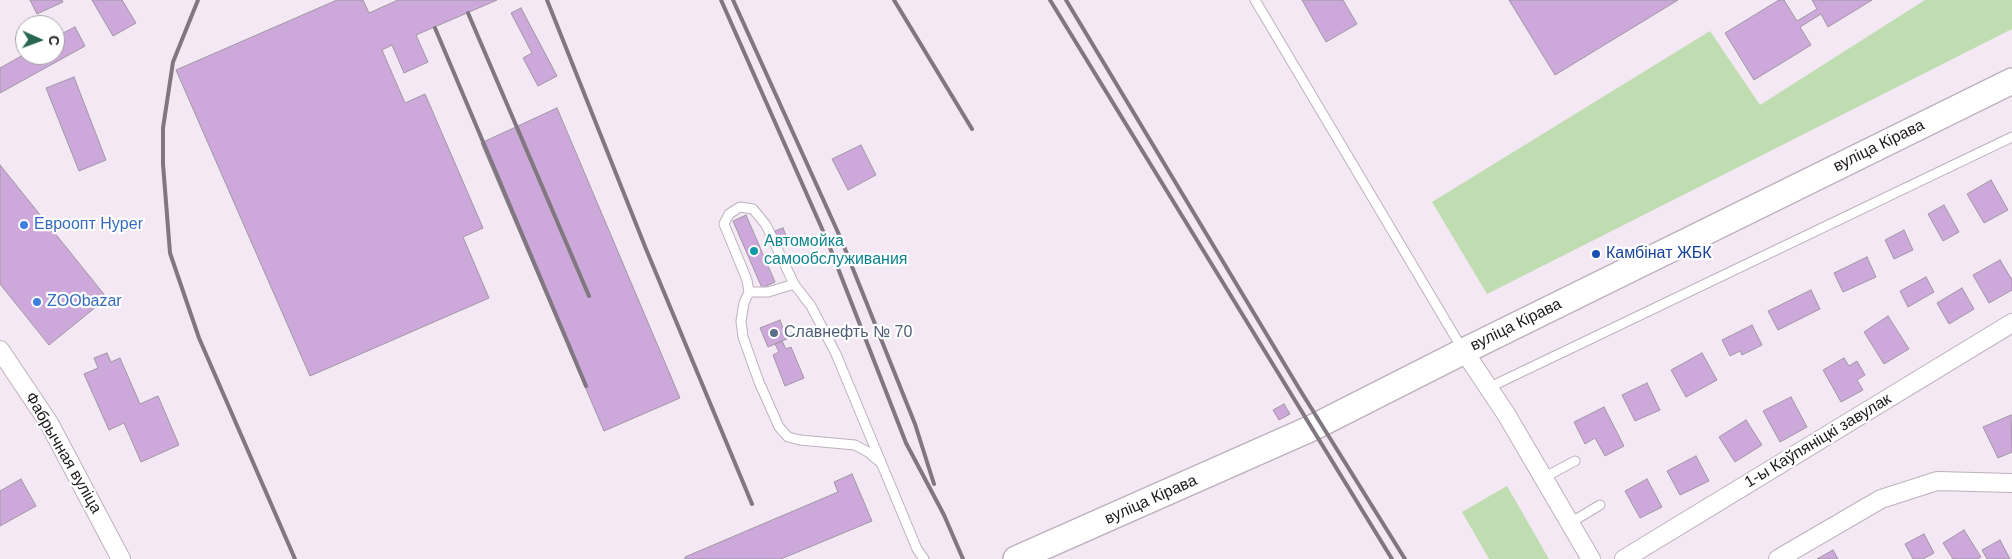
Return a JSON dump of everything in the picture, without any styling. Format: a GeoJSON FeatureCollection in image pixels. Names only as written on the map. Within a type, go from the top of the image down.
{"type":"FeatureCollection","features":[{"type":"Feature","properties":{"kind":"main road","name":"вуліца Кірава"},"geometry":{"type":"LineString","coordinates":[[1016,559],[1312,428],[2012,81]]}},
{"type":"Feature","properties":{"kind":"street","name":"1-ы Каўпяніцкі завулак"},"geometry":{"type":"LineString","coordinates":[[1624,559],[2012,324]]}},
{"type":"Feature","properties":{"kind":"street","name":"Фабрычная вуліца"},"geometry":{"type":"LineString","coordinates":[[0,350],[49,423],[121,559]]}},
{"type":"Feature","properties":{"kind":"street"},"geometry":{"type":"LineString","coordinates":[[1464,351],[1506,414],[1591,559]]}},
{"type":"Feature","properties":{"kind":"street"},"geometry":{"type":"LineString","coordinates":[[1778,559],[1881,499],[1937,481],[2012,482]]}},
{"type":"Feature","properties":{"kind":"lane"},"geometry":{"type":"LineString","coordinates":[[1255,0],[1464,351]]}},
{"type":"Feature","properties":{"kind":"lane"},"geometry":{"type":"LineString","coordinates":[[1488,388],[2012,137]]}},
{"type":"Feature","properties":{"kind":"lane"},"geometry":{"type":"LineString","coordinates":[[880,462],[868,452],[855,445],[800,440],[788,437],[779,427],[759,382],[743,337],[741,321],[744,303],[749,292],[747,280],[724,224],[729,214],[740,207],[753,209],[766,225],[794,284],[811,306],[836,354],[917,549],[924,559]]}},
{"type":"Feature","properties":{"kind":"lane"},"geometry":{"type":"LineString","coordinates":[[749,292],[768,292],[794,284]]}},
{"type":"Feature","properties":{"kind":"lane"},"geometry":{"type":"LineString","coordinates":[[1543,478],[1575,461]]}},
{"type":"Feature","properties":{"kind":"lane"},"geometry":{"type":"LineString","coordinates":[[1570,523],[1600,506]]}},
{"type":"Feature","properties":{"kind":"green space"},"geometry":{"type":"Polygon","coordinates":[[[1925,0],[2012,0],[2012,29],[1487,294],[1432,202],[1710,31],[1760,105],[1925,0]]]}},
{"type":"Feature","properties":{"kind":"green space"},"geometry":{"type":"Polygon","coordinates":[[[1507,486],[1549,559],[1489,559],[1462,512],[1507,486]]]}},
{"type":"Feature","properties":{"kind":"building"},"geometry":{"type":"Polygon","coordinates":[[[30,0],[62,0],[63,2],[37,14],[30,0]]]}},
{"type":"Feature","properties":{"kind":"building"},"geometry":{"type":"Polygon","coordinates":[[[92,0],[122,0],[136,23],[113,36],[92,0]]]}},
{"type":"Feature","properties":{"kind":"building"},"geometry":{"type":"Polygon","coordinates":[[[337,0],[363,0],[369,13],[398,0],[497,0],[416,35],[428,62],[404,73],[392,45],[382,50],[405,103],[425,94],[483,228],[463,237],[489,298],[310,376],[176,70],[337,0]]]}},
{"type":"Feature","properties":{"kind":"building"},"geometry":{"type":"Polygon","coordinates":[[[1302,0],[1343,0],[1357,24],[1326,42],[1302,0]]]}},
{"type":"Feature","properties":{"kind":"building"},"geometry":{"type":"Polygon","coordinates":[[[1509,0],[1678,0],[1555,75],[1509,0]]]}},
{"type":"Feature","properties":{"kind":"building"},"geometry":{"type":"Polygon","coordinates":[[[1779,0],[1784,0],[1797,21],[1817,9],[1812,0],[1872,0],[1828,27],[1821,14],[1800,27],[1811,45],[1754,80],[1725,33],[1779,0]]]}},
{"type":"Feature","properties":{"kind":"building"},"geometry":{"type":"Polygon","coordinates":[[[521,8],[557,76],[538,86],[523,58],[532,53],[511,13],[521,8]]]}},
{"type":"Feature","properties":{"kind":"building"},"geometry":{"type":"Polygon","coordinates":[[[75,27],[85,46],[65,57],[65,32],[75,27]]]}},
{"type":"Feature","properties":{"kind":"building"},"geometry":{"type":"Polygon","coordinates":[[[15,60],[15,65],[51,65],[0,93],[0,68],[15,60]]]}},
{"type":"Feature","properties":{"kind":"building"},"geometry":{"type":"Polygon","coordinates":[[[74,77],[106,160],[79,171],[46,88],[74,77]]]}},
{"type":"Feature","properties":{"kind":"building"},"geometry":{"type":"Polygon","coordinates":[[[557,108],[680,398],[604,431],[481,143],[557,108]]]}},
{"type":"Feature","properties":{"kind":"building"},"geometry":{"type":"Polygon","coordinates":[[[861,145],[876,175],[848,190],[832,159],[861,145]]]}},
{"type":"Feature","properties":{"kind":"building","name":"Евроопт Hyper"},"geometry":{"type":"Polygon","coordinates":[[[0,165],[107,298],[49,345],[0,284],[0,165]]]}},
{"type":"Feature","properties":{"kind":"building"},"geometry":{"type":"Polygon","coordinates":[[[1991,180],[2008,210],[1984,223],[1967,194],[1991,180]]]}},
{"type":"Feature","properties":{"kind":"building"},"geometry":{"type":"Polygon","coordinates":[[[1944,205],[1959,232],[1943,241],[1928,214],[1944,205]]]}},
{"type":"Feature","properties":{"kind":"building","name":"Автомойка самообслуживания"},"geometry":{"type":"Polygon","coordinates":[[[746,215],[775,282],[762,288],[733,221],[746,215]]]}},
{"type":"Feature","properties":{"kind":"building"},"geometry":{"type":"Polygon","coordinates":[[[783,228],[789,243],[781,246],[775,231],[783,228]]]}},
{"type":"Feature","properties":{"kind":"building"},"geometry":{"type":"Polygon","coordinates":[[[1904,230],[1913,250],[1894,259],[1885,240],[1904,230]]]}},
{"type":"Feature","properties":{"kind":"building"},"geometry":{"type":"Polygon","coordinates":[[[1867,257],[1876,277],[1843,292],[1834,273],[1867,257]]]}},
{"type":"Feature","properties":{"kind":"building"},"geometry":{"type":"Polygon","coordinates":[[[2000,260],[2012,280],[2012,290],[1989,303],[1973,275],[2000,260]]]}},
{"type":"Feature","properties":{"kind":"building"},"geometry":{"type":"Polygon","coordinates":[[[1926,277],[1934,292],[1908,307],[1900,291],[1926,277]]]}},
{"type":"Feature","properties":{"kind":"building"},"geometry":{"type":"Polygon","coordinates":[[[1962,288],[1974,309],[1949,324],[1937,303],[1962,288]]]}},
{"type":"Feature","properties":{"kind":"building"},"geometry":{"type":"Polygon","coordinates":[[[1811,290],[1820,309],[1778,330],[1768,311],[1811,290]]]}},
{"type":"Feature","properties":{"kind":"building"},"geometry":{"type":"Polygon","coordinates":[[[1888,316],[1909,349],[1884,364],[1864,332],[1888,316]]]}},
{"type":"Feature","properties":{"kind":"building","name":"Славнефть № 70"},"geometry":{"type":"Polygon","coordinates":[[[780,320],[787,339],[768,347],[760,328],[780,320]]]}},
{"type":"Feature","properties":{"kind":"building"},"geometry":{"type":"Polygon","coordinates":[[[1752,325],[1762,345],[1742,355],[1740,351],[1730,356],[1722,340],[1752,325]]]}},
{"type":"Feature","properties":{"kind":"building"},"geometry":{"type":"Polygon","coordinates":[[[782,341],[786,349],[791,347],[804,378],[785,386],[773,355],[779,352],[775,344],[782,341]]]}},
{"type":"Feature","properties":{"kind":"building"},"geometry":{"type":"Polygon","coordinates":[[[107,353],[111,362],[120,358],[140,404],[158,396],[179,445],[141,462],[124,423],[109,430],[84,374],[98,368],[94,358],[107,353]]]}},
{"type":"Feature","properties":{"kind":"building"},"geometry":{"type":"Polygon","coordinates":[[[1702,353],[1717,380],[1686,397],[1671,370],[1702,353]]]}},
{"type":"Feature","properties":{"kind":"building"},"geometry":{"type":"Polygon","coordinates":[[[1844,358],[1849,366],[1857,361],[1865,375],[1857,380],[1863,390],[1841,402],[1823,370],[1844,358]]]}},
{"type":"Feature","properties":{"kind":"building"},"geometry":{"type":"Polygon","coordinates":[[[1647,383],[1660,410],[1635,421],[1622,395],[1647,383]]]}},
{"type":"Feature","properties":{"kind":"building"},"geometry":{"type":"Polygon","coordinates":[[[1791,397],[1807,427],[1780,442],[1763,411],[1791,397]]]}},
{"type":"Feature","properties":{"kind":"building"},"geometry":{"type":"Polygon","coordinates":[[[1284,404],[1290,414],[1279,420],[1273,410],[1284,404]]]}},
{"type":"Feature","properties":{"kind":"building"},"geometry":{"type":"Polygon","coordinates":[[[1604,407],[1624,446],[1605,456],[1595,438],[1585,444],[1574,422],[1604,407]]]}},
{"type":"Feature","properties":{"kind":"building"},"geometry":{"type":"Polygon","coordinates":[[[2011,415],[2012,452],[1998,458],[1983,427],[2011,415]]]}},
{"type":"Feature","properties":{"kind":"building"},"geometry":{"type":"Polygon","coordinates":[[[1746,420],[1762,445],[1735,462],[1719,437],[1746,420]]]}},
{"type":"Feature","properties":{"kind":"building"},"geometry":{"type":"Polygon","coordinates":[[[1696,456],[1709,481],[1680,495],[1667,471],[1696,456]]]}},
{"type":"Feature","properties":{"kind":"building"},"geometry":{"type":"Polygon","coordinates":[[[852,474],[872,521],[781,559],[685,559],[685,557],[838,492],[834,482],[852,474]]]}},
{"type":"Feature","properties":{"kind":"building"},"geometry":{"type":"Polygon","coordinates":[[[21,479],[36,506],[0,526],[0,491],[21,479]]]}},
{"type":"Feature","properties":{"kind":"building"},"geometry":{"type":"Polygon","coordinates":[[[1647,479],[1662,507],[1640,518],[1625,491],[1647,479]]]}},
{"type":"Feature","properties":{"kind":"building"},"geometry":{"type":"Polygon","coordinates":[[[1964,530],[1981,557],[1977,559],[1953,559],[1943,543],[1964,530]]]}},
{"type":"Feature","properties":{"kind":"building"},"geometry":{"type":"Polygon","coordinates":[[[1924,534],[1934,553],[1923,559],[1913,559],[1905,544],[1924,534]]]}},
{"type":"Feature","properties":{"kind":"building"},"geometry":{"type":"Polygon","coordinates":[[[2000,540],[2010,559],[1987,559],[1982,550],[2000,540]]]}},
{"type":"Feature","properties":{"kind":"building"},"geometry":{"type":"Polygon","coordinates":[[[1833,550],[1838,559],[1817,559],[1833,550]]]}},
{"type":"Feature","properties":{"kind":"railway"},"geometry":{"type":"LineString","coordinates":[[198,0],[173,62],[163,128],[163,164],[170,253],[199,338],[295,559]]}},
{"type":"Feature","properties":{"kind":"railway"},"geometry":{"type":"LineString","coordinates":[[547,0],[646,249],[752,504]]}},
{"type":"Feature","properties":{"kind":"railway"},"geometry":{"type":"LineString","coordinates":[[721,0],[827,240],[906,443],[944,515],[963,559]]}},
{"type":"Feature","properties":{"kind":"railway"},"geometry":{"type":"LineString","coordinates":[[733,0],[841,239],[915,424],[934,484]]}},
{"type":"Feature","properties":{"kind":"railway"},"geometry":{"type":"LineString","coordinates":[[894,0],[972,129]]}},
{"type":"Feature","properties":{"kind":"railway"},"geometry":{"type":"LineString","coordinates":[[1050,0],[1392,559]]}},
{"type":"Feature","properties":{"kind":"railway"},"geometry":{"type":"LineString","coordinates":[[1066,0],[1300,390],[1405,559]]}},
{"type":"Feature","properties":{"kind":"railway"},"geometry":{"type":"LineString","coordinates":[[468,13],[589,296]]}},
{"type":"Feature","properties":{"kind":"railway"},"geometry":{"type":"LineString","coordinates":[[435,28],[586,386]]}},
{"type":"Feature","properties":{"kind":"place","name":"Евроопт Hyper"},"geometry":{"type":"Point","coordinates":[24,225]}},
{"type":"Feature","properties":{"kind":"place","name":"Автомойка самообслуживания"},"geometry":{"type":"Point","coordinates":[754,251]}},
{"type":"Feature","properties":{"kind":"place","name":"Камбінат ЖБК"},"geometry":{"type":"Point","coordinates":[1596,254]}},
{"type":"Feature","properties":{"kind":"place","name":"ZOObazar"},"geometry":{"type":"Point","coordinates":[37,302]}},
{"type":"Feature","properties":{"kind":"place","name":"Славнефть № 70"},"geometry":{"type":"Point","coordinates":[774,333]}}]}
